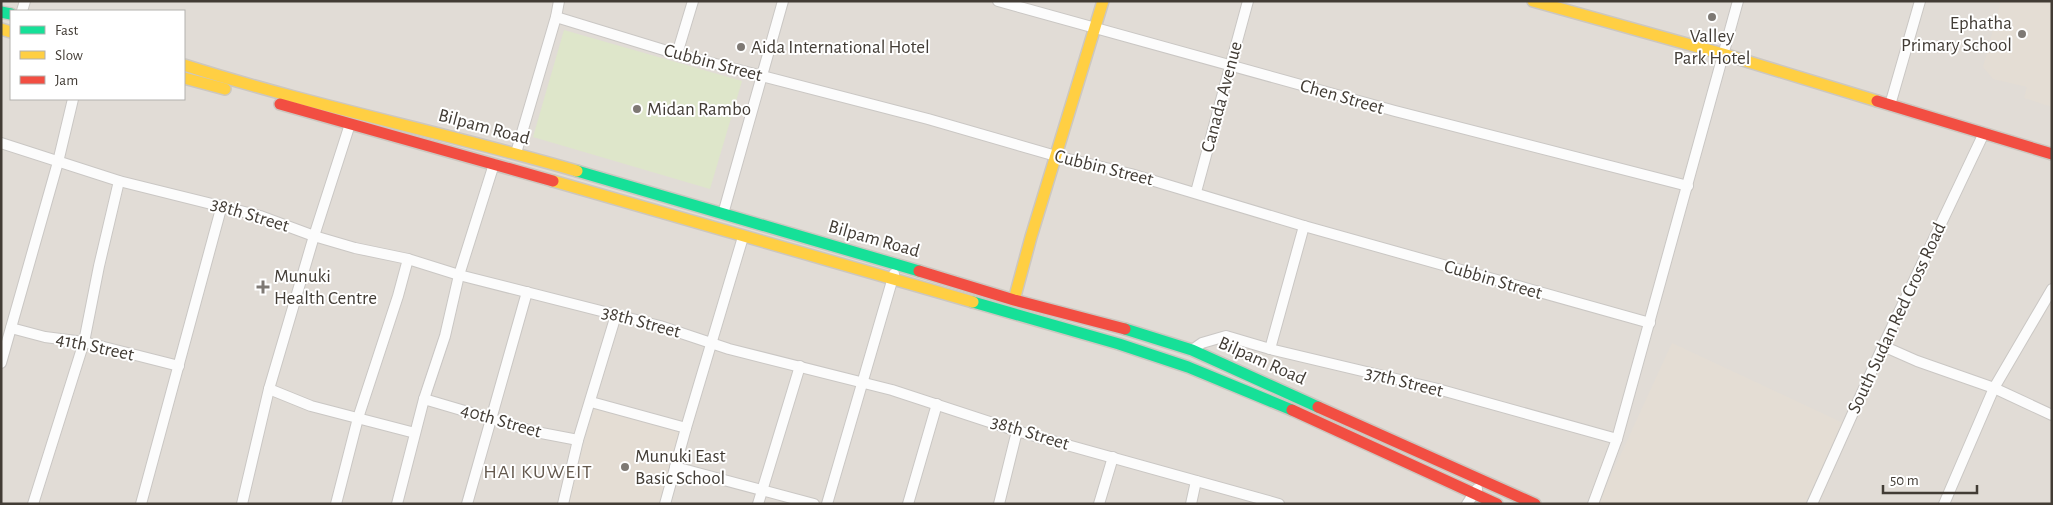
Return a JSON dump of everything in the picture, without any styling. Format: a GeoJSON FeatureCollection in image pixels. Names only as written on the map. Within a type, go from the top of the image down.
{"type":"FeatureCollection","features":[{"type":"Feature","properties":{"kind":"main road"},"geometry":{"type":"LineString","coordinates":[[1014,300],[1104,1]]}},
{"type":"Feature","properties":{"kind":"main road"},"geometry":{"type":"LineString","coordinates":[[1533,1],[1723,54],[2052,154]]}},
{"type":"Feature","properties":{"kind":"main road","name":"Bilpam Road"},"geometry":{"type":"LineString","coordinates":[[185,65],[237,82],[516,153],[1014,300],[1122,328],[1192,350],[1535,504]]}},
{"type":"Feature","properties":{"kind":"main road","name":"Bilpam Road"},"geometry":{"type":"LineString","coordinates":[[185,78],[494,164],[1119,344],[1188,367],[1295,411],[1497,504]]}},
{"type":"Feature","properties":{"kind":"street"},"geometry":{"type":"LineString","coordinates":[[516,153],[556,17],[558,1]]}},
{"type":"Feature","properties":{"kind":"street"},"geometry":{"type":"LineString","coordinates":[[677,54],[693,1]]}},
{"type":"Feature","properties":{"kind":"street"},"geometry":{"type":"LineString","coordinates":[[723,214],[783,1]]}},
{"type":"Feature","properties":{"kind":"street","name":"Chen Street"},"geometry":{"type":"LineString","coordinates":[[998,1],[1404,114],[1688,186]]}},
{"type":"Feature","properties":{"kind":"street","name":"Canada Avenue"},"geometry":{"type":"LineString","coordinates":[[1196,192],[1248,1]]}},
{"type":"Feature","properties":{"kind":"street"},"geometry":{"type":"LineString","coordinates":[[1593,504],[1617,439],[1738,1]]}},
{"type":"Feature","properties":{"kind":"street"},"geometry":{"type":"LineString","coordinates":[[1890,105],[1920,1]]}},
{"type":"Feature","properties":{"kind":"street","name":"Cubbin Street"},"geometry":{"type":"LineString","coordinates":[[556,17],[677,54],[928,119],[1056,156],[1196,192],[1304,226],[1650,323]]}},
{"type":"Feature","properties":{"kind":"street"},"geometry":{"type":"LineString","coordinates":[[1,364],[58,162],[73,100]]}},
{"type":"Feature","properties":{"kind":"street"},"geometry":{"type":"LineString","coordinates":[[242,504],[269,389],[314,236],[350,124]]}},
{"type":"Feature","properties":{"kind":"street","name":"South Sudan Red Cross Road"},"geometry":{"type":"LineString","coordinates":[[1812,504],[1883,346],[1984,133]]}},
{"type":"Feature","properties":{"kind":"street","name":"38th Street"},"geometry":{"type":"LineString","coordinates":[[1,143],[119,181],[222,205],[260,216],[314,236],[355,248],[408,259],[459,275],[660,326],[729,349],[862,382],[1016,431],[1280,504]]}},
{"type":"Feature","properties":{"kind":"street"},"geometry":{"type":"LineString","coordinates":[[397,504],[424,399],[445,336],[459,275],[494,164]]}},
{"type":"Feature","properties":{"kind":"street"},"geometry":{"type":"LineString","coordinates":[[33,504],[84,342],[119,181]]}},
{"type":"Feature","properties":{"kind":"street"},"geometry":{"type":"LineString","coordinates":[[141,504],[222,205]]}},
{"type":"Feature","properties":{"kind":"street"},"geometry":{"type":"LineString","coordinates":[[1270,349],[1304,226]]}},
{"type":"Feature","properties":{"kind":"street"},"geometry":{"type":"LineString","coordinates":[[665,504],[743,237]]}},
{"type":"Feature","properties":{"kind":"street"},"geometry":{"type":"LineString","coordinates":[[336,504],[358,418],[408,259]]}},
{"type":"Feature","properties":{"kind":"street"},"geometry":{"type":"LineString","coordinates":[[828,504],[896,264]]}},
{"type":"Feature","properties":{"kind":"street"},"geometry":{"type":"LineString","coordinates":[[1944,504],[1994,388],[2052,289]]}},
{"type":"Feature","properties":{"kind":"street"},"geometry":{"type":"LineString","coordinates":[[467,504],[527,292]]}},
{"type":"Feature","properties":{"kind":"street"},"geometry":{"type":"LineString","coordinates":[[562,504],[578,440],[616,315]]}},
{"type":"Feature","properties":{"kind":"street","name":"41th Street"},"geometry":{"type":"LineString","coordinates":[[11,328],[45,337],[84,342],[179,366]]}},
{"type":"Feature","properties":{"kind":"street","name":"37th Street"},"geometry":{"type":"LineString","coordinates":[[1192,350],[1202,343],[1226,336],[1270,349],[1434,388],[1617,439]]}},
{"type":"Feature","properties":{"kind":"street"},"geometry":{"type":"LineString","coordinates":[[1883,346],[1917,361],[1994,388],[2052,415]]}},
{"type":"Feature","properties":{"kind":"street"},"geometry":{"type":"LineString","coordinates":[[758,504],[800,366]]}},
{"type":"Feature","properties":{"kind":"street"},"geometry":{"type":"LineString","coordinates":[[269,389],[311,406],[415,433]]}},
{"type":"Feature","properties":{"kind":"street","name":"40th Street"},"geometry":{"type":"LineString","coordinates":[[424,399],[491,417],[536,432],[578,440]]}},
{"type":"Feature","properties":{"kind":"street"},"geometry":{"type":"LineString","coordinates":[[591,402],[686,428]]}},
{"type":"Feature","properties":{"kind":"street"},"geometry":{"type":"LineString","coordinates":[[908,504],[936,404]]}},
{"type":"Feature","properties":{"kind":"street"},"geometry":{"type":"LineString","coordinates":[[999,504],[1016,431]]}},
{"type":"Feature","properties":{"kind":"street"},"geometry":{"type":"LineString","coordinates":[[1099,504],[1113,457]]}},
{"type":"Feature","properties":{"kind":"street"},"geometry":{"type":"LineString","coordinates":[[675,467],[762,488],[814,504]]}},
{"type":"Feature","properties":{"kind":"street"},"geometry":{"type":"LineString","coordinates":[[1467,504],[1482,480]]}},
{"type":"Feature","properties":{"kind":"street"},"geometry":{"type":"LineString","coordinates":[[1191,504],[1196,481]]}},
{"type":"Feature","properties":{"kind":"shaded area"},"geometry":{"type":"Polygon","coordinates":[[[1,1],[2052,1],[2052,504],[1,504],[1,1]]]}},
{"type":"Feature","properties":{"kind":"shaded area","name":"Ephatha Primary School"},"geometry":{"type":"Polygon","coordinates":[[[2001,1],[2052,1],[2052,107],[2024,98],[2027,87],[1993,79],[1983,67],[2001,1]]]}},
{"type":"Feature","properties":{"kind":"shaded area"},"geometry":{"type":"Polygon","coordinates":[[[1672,343],[1843,423],[1805,504],[1598,504],[1672,343]]]}},
{"type":"Feature","properties":{"kind":"shaded area","name":"Munuki East Basic School"},"geometry":{"type":"Polygon","coordinates":[[[594,408],[683,429],[660,504],[567,504],[594,408]]]}},
{"type":"Feature","properties":{"kind":"green space","name":"Midan Rambo"},"geometry":{"type":"Polygon","coordinates":[[[564,30],[742,81],[710,189],[533,137],[564,30]]]}},
{"type":"Feature","properties":{"kind":"traffic: fast"},"geometry":{"type":"LineString","coordinates":[[1,12],[10,14]]}},
{"type":"Feature","properties":{"kind":"traffic: fast"},"geometry":{"type":"LineString","coordinates":[[577,171],[919,271]]}},
{"type":"Feature","properties":{"kind":"traffic: fast"},"geometry":{"type":"LineString","coordinates":[[973,302],[1119,344],[1188,367],[1292,410]]}},
{"type":"Feature","properties":{"kind":"traffic: fast"},"geometry":{"type":"LineString","coordinates":[[1125,329],[1192,350],[1318,407]]}},
{"type":"Feature","properties":{"kind":"traffic: slow"},"geometry":{"type":"LineString","coordinates":[[1014,300],[1031,237],[1103,1]]}},
{"type":"Feature","properties":{"kind":"traffic: slow"},"geometry":{"type":"LineString","coordinates":[[1533,1],[1723,54],[1877,101]]}},
{"type":"Feature","properties":{"kind":"traffic: slow"},"geometry":{"type":"LineString","coordinates":[[1,29],[10,32]]}},
{"type":"Feature","properties":{"kind":"traffic: slow"},"geometry":{"type":"LineString","coordinates":[[185,65],[282,94],[577,171]]}},
{"type":"Feature","properties":{"kind":"traffic: slow"},"geometry":{"type":"LineString","coordinates":[[185,78],[225,89]]}},
{"type":"Feature","properties":{"kind":"traffic: slow"},"geometry":{"type":"LineString","coordinates":[[553,181],[973,302]]}},
{"type":"Feature","properties":{"kind":"traffic: jam"},"geometry":{"type":"LineString","coordinates":[[1877,101],[2052,154]]}},
{"type":"Feature","properties":{"kind":"traffic: jam"},"geometry":{"type":"LineString","coordinates":[[280,104],[553,181]]}},
{"type":"Feature","properties":{"kind":"traffic: jam"},"geometry":{"type":"LineString","coordinates":[[919,271],[1014,300],[1125,329]]}},
{"type":"Feature","properties":{"kind":"traffic: jam"},"geometry":{"type":"LineString","coordinates":[[1318,407],[1535,504]]}},
{"type":"Feature","properties":{"kind":"traffic: jam"},"geometry":{"type":"LineString","coordinates":[[1292,410],[1497,504]]}},
{"type":"Feature","properties":{"kind":"place","name":"Valley Park Hotel"},"geometry":{"type":"Point","coordinates":[1712,17]}},
{"type":"Feature","properties":{"kind":"place","name":"Ephatha Primary School"},"geometry":{"type":"Point","coordinates":[2022,34]}},
{"type":"Feature","properties":{"kind":"place","name":"Aida International Hotel"},"geometry":{"type":"Point","coordinates":[741,47]}},
{"type":"Feature","properties":{"kind":"place","name":"Midan Rambo"},"geometry":{"type":"Point","coordinates":[637,109]}},
{"type":"Feature","properties":{"kind":"place","name":"Munuki Health Centre"},"geometry":{"type":"Point","coordinates":[263,287]}},
{"type":"Feature","properties":{"kind":"place","name":"Munuki East Basic School"},"geometry":{"type":"Point","coordinates":[625,467]}},
{"type":"Feature","properties":{"kind":"district","name":"HAI KUWEIT"},"geometry":{"type":"Point","coordinates":[538,472]}}]}
